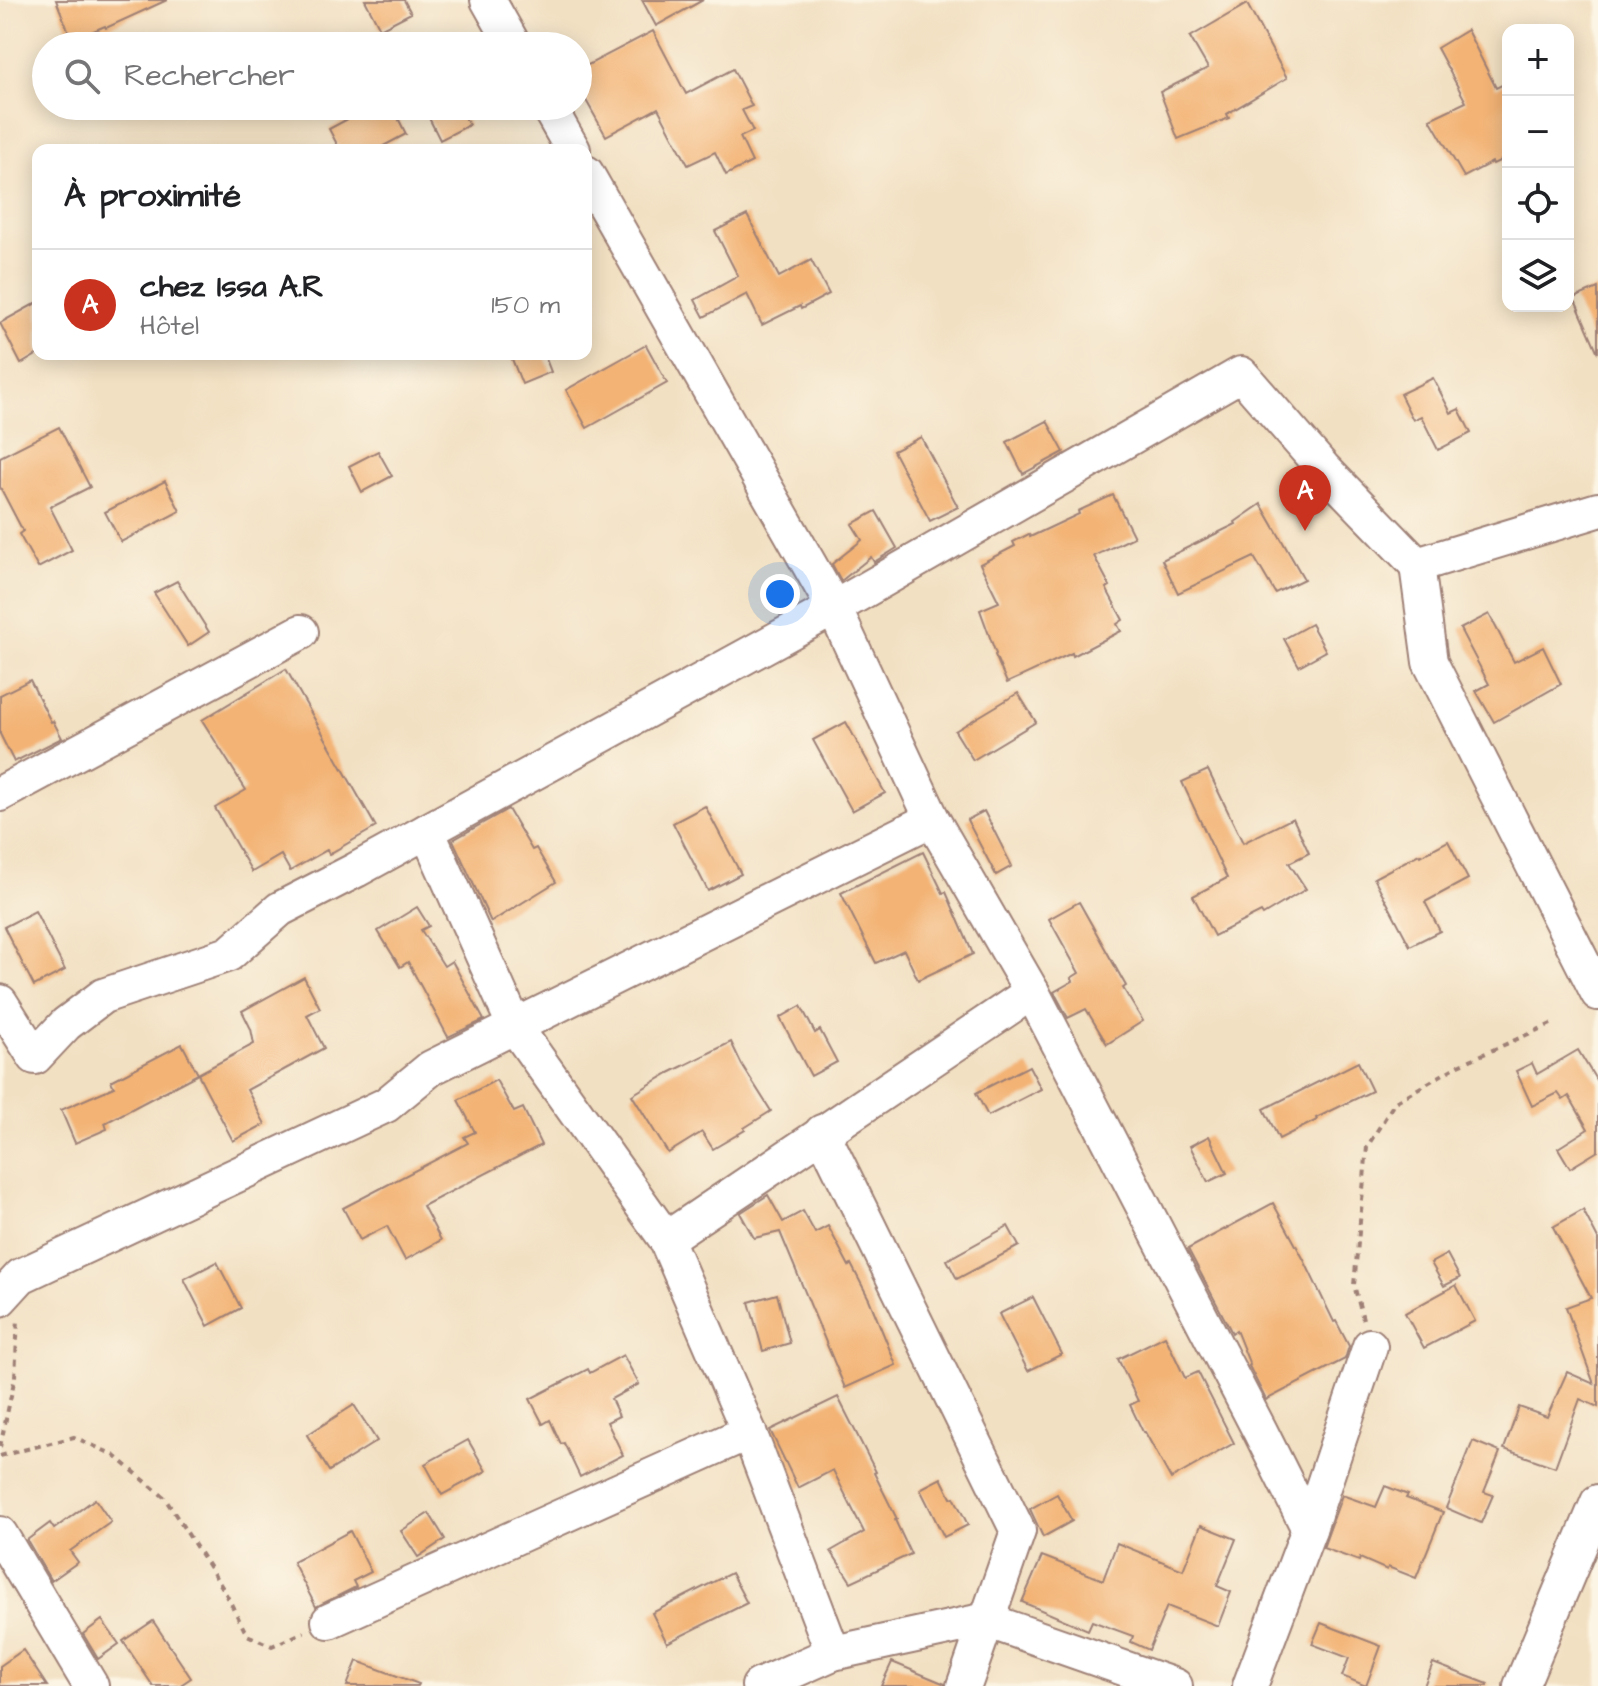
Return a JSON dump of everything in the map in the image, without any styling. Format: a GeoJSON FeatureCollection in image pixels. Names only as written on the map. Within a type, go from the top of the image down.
{"type":"FeatureCollection","features":[{"type":"Feature","properties":{"kind":"street"},"geometry":{"type":"LineString","coordinates":[[488,0],[506,32]]}},
{"type":"Feature","properties":{"kind":"street"},"geometry":{"type":"LineString","coordinates":[[556,120],[570,144]]}},
{"type":"Feature","properties":{"kind":"street"},"geometry":{"type":"LineString","coordinates":[[592,184],[834,608],[932,819],[1032,992],[1309,1529]]}},
{"type":"Feature","properties":{"kind":"street"},"geometry":{"type":"LineString","coordinates":[[0,1002],[35,1057],[66,1024],[103,996],[229,954],[280,909],[834,608],[1241,374],[1323,468],[1417,565],[1430,662],[1598,993]]}},
{"type":"Feature","properties":{"kind":"street"},"geometry":{"type":"LineString","coordinates":[[1417,565],[1598,510]]}},
{"type":"Feature","properties":{"kind":"street"},"geometry":{"type":"LineString","coordinates":[[0,794],[301,632]]}},
{"type":"Feature","properties":{"kind":"street"},"geometry":{"type":"LineString","coordinates":[[10,1287],[386,1105],[431,1068],[932,819]]}},
{"type":"Feature","properties":{"kind":"street"},"geometry":{"type":"LineString","coordinates":[[427,831],[515,1027],[666,1239],[749,1432],[833,1653]]}},
{"type":"Feature","properties":{"kind":"street"},"geometry":{"type":"LineString","coordinates":[[666,1239],[1032,992]]}},
{"type":"Feature","properties":{"kind":"street"},"geometry":{"type":"LineString","coordinates":[[822,1132],[1018,1531],[964,1686]]}},
{"type":"Feature","properties":{"kind":"street"},"geometry":{"type":"LineString","coordinates":[[1250,1686],[1309,1529],[1370,1346]]}},
{"type":"Feature","properties":{"kind":"street"},"geometry":{"type":"LineString","coordinates":[[329,1621],[749,1432]]}},
{"type":"Feature","properties":{"kind":"street"},"geometry":{"type":"LineString","coordinates":[[1521,1686],[1598,1502]]}},
{"type":"Feature","properties":{"kind":"street"},"geometry":{"type":"LineString","coordinates":[[0,1534],[91,1686]]}},
{"type":"Feature","properties":{"kind":"street"},"geometry":{"type":"LineString","coordinates":[[759,1686],[833,1653],[986,1620],[1175,1686]]}},
{"type":"Feature","properties":{"kind":"path"},"geometry":{"type":"LineString","coordinates":[[1370,1346],[1354,1285],[1367,1147],[1395,1102],[1459,1065],[1551,1024]]}},
{"type":"Feature","properties":{"kind":"path"},"geometry":{"type":"LineString","coordinates":[[0,1447],[15,1377],[10,1287]]}},
{"type":"Feature","properties":{"kind":"path"},"geometry":{"type":"LineString","coordinates":[[0,1456],[74,1437],[114,1455],[164,1497],[224,1590],[247,1635],[272,1646],[329,1621]]}},
{"type":"Feature","properties":{"kind":"building"},"geometry":{"type":"Polygon","coordinates":[[[56,0],[167,0],[106,28],[69,32],[56,0]]]}},
{"type":"Feature","properties":{"kind":"building"},"geometry":{"type":"Polygon","coordinates":[[[365,0],[404,0],[411,13],[380,29],[365,0]]]}},
{"type":"Feature","properties":{"kind":"building"},"geometry":{"type":"Polygon","coordinates":[[[642,0],[703,0],[656,26],[642,0]]]}},
{"type":"Feature","properties":{"kind":"building"},"geometry":{"type":"Polygon","coordinates":[[[1247,4],[1287,78],[1227,114],[1229,118],[1178,139],[1160,92],[1208,68],[1190,37],[1247,4]]]}},
{"type":"Feature","properties":{"kind":"building"},"geometry":{"type":"Polygon","coordinates":[[[1467,30],[1496,88],[1502,85],[1502,160],[1464,177],[1430,119],[1466,102],[1437,48],[1467,30]]]}},
{"type":"Feature","properties":{"kind":"building"},"geometry":{"type":"Polygon","coordinates":[[[653,31],[686,94],[733,69],[752,106],[742,110],[753,131],[740,137],[752,162],[726,175],[715,152],[688,165],[658,108],[606,136],[592,111],[592,63],[653,31]]]}},
{"type":"Feature","properties":{"kind":"building"},"geometry":{"type":"Polygon","coordinates":[[[346,120],[399,120],[406,134],[387,144],[337,144],[329,129],[346,120]]]}},
{"type":"Feature","properties":{"kind":"building"},"geometry":{"type":"Polygon","coordinates":[[[430,120],[466,120],[469,125],[440,140],[430,120]]]}},
{"type":"Feature","properties":{"kind":"building"},"geometry":{"type":"Polygon","coordinates":[[[747,215],[779,277],[811,260],[829,294],[762,325],[747,294],[704,317],[695,300],[738,276],[715,231],[747,215]]]}},
{"type":"Feature","properties":{"kind":"building"},"geometry":{"type":"Polygon","coordinates":[[[1598,288],[1598,353],[1574,298],[1598,288]]]}},
{"type":"Feature","properties":{"kind":"building"},"geometry":{"type":"Polygon","coordinates":[[[32,305],[32,358],[21,364],[0,323],[32,305]]]}},
{"type":"Feature","properties":{"kind":"building"},"geometry":{"type":"Polygon","coordinates":[[[646,345],[667,383],[587,428],[566,390],[646,345]]]}},
{"type":"Feature","properties":{"kind":"building"},"geometry":{"type":"Polygon","coordinates":[[[512,360],[546,360],[551,372],[522,384],[512,360]]]}},
{"type":"Feature","properties":{"kind":"building"},"geometry":{"type":"Polygon","coordinates":[[[1433,378],[1451,413],[1459,409],[1471,433],[1438,450],[1421,416],[1413,420],[1400,394],[1433,378]]]}},
{"type":"Feature","properties":{"kind":"building"},"geometry":{"type":"Polygon","coordinates":[[[1047,421],[1064,452],[1023,474],[1007,442],[1047,421]]]}},
{"type":"Feature","properties":{"kind":"building"},"geometry":{"type":"Polygon","coordinates":[[[59,427],[90,487],[50,507],[72,550],[38,568],[19,534],[23,531],[0,487],[0,457],[59,427]]]}},
{"type":"Feature","properties":{"kind":"building"},"geometry":{"type":"Polygon","coordinates":[[[921,437],[958,507],[930,521],[893,451],[921,437]]]}},
{"type":"Feature","properties":{"kind":"building"},"geometry":{"type":"Polygon","coordinates":[[[378,451],[392,476],[362,492],[349,466],[378,451]]]}},
{"type":"Feature","properties":{"kind":"building"},"geometry":{"type":"Polygon","coordinates":[[[165,481],[180,511],[121,542],[105,512],[165,481]]]}},
{"type":"Feature","properties":{"kind":"building"},"geometry":{"type":"Polygon","coordinates":[[[1113,495],[1134,537],[1094,556],[1123,620],[1117,624],[1121,631],[1073,656],[1072,653],[1007,683],[980,610],[999,602],[980,564],[1015,546],[1013,542],[1079,514],[1078,511],[1113,495]]]}},
{"type":"Feature","properties":{"kind":"building"},"geometry":{"type":"Polygon","coordinates":[[[1261,504],[1304,579],[1275,593],[1254,557],[1178,593],[1162,560],[1236,524],[1261,504]]]}},
{"type":"Feature","properties":{"kind":"building"},"geometry":{"type":"Polygon","coordinates":[[[876,511],[897,548],[874,562],[871,557],[841,581],[832,564],[862,540],[852,524],[876,511]]]}},
{"type":"Feature","properties":{"kind":"building"},"geometry":{"type":"Polygon","coordinates":[[[177,581],[209,632],[188,646],[154,593],[177,581]]]}},
{"type":"Feature","properties":{"kind":"building"},"geometry":{"type":"Polygon","coordinates":[[[1489,614],[1514,662],[1543,647],[1561,684],[1494,722],[1476,691],[1489,684],[1460,629],[1489,614]]]}},
{"type":"Feature","properties":{"kind":"building"},"geometry":{"type":"Polygon","coordinates":[[[1311,624],[1326,651],[1299,666],[1284,639],[1311,624]]]}},
{"type":"Feature","properties":{"kind":"building"},"geometry":{"type":"Polygon","coordinates":[[[286,669],[376,827],[329,854],[327,850],[290,871],[281,855],[252,872],[215,808],[246,790],[202,720],[286,669]]]}},
{"type":"Feature","properties":{"kind":"building"},"geometry":{"type":"Polygon","coordinates":[[[30,680],[62,738],[14,762],[0,734],[0,695],[30,680]]]}},
{"type":"Feature","properties":{"kind":"building"},"geometry":{"type":"Polygon","coordinates":[[[1018,693],[1036,722],[973,760],[955,731],[1018,693]]]}},
{"type":"Feature","properties":{"kind":"building"},"geometry":{"type":"Polygon","coordinates":[[[846,722],[885,793],[852,811],[813,740],[846,722]]]}},
{"type":"Feature","properties":{"kind":"building"},"geometry":{"type":"Polygon","coordinates":[[[1208,770],[1243,843],[1293,818],[1309,853],[1289,863],[1306,889],[1263,915],[1261,912],[1214,936],[1193,896],[1227,878],[1182,782],[1208,770]]]}},
{"type":"Feature","properties":{"kind":"building"},"geometry":{"type":"Polygon","coordinates":[[[705,806],[741,874],[708,891],[673,823],[705,806]]]}},
{"type":"Feature","properties":{"kind":"building"},"geometry":{"type":"Polygon","coordinates":[[[508,809],[532,850],[536,848],[556,882],[491,922],[453,840],[508,809]]]}},
{"type":"Feature","properties":{"kind":"building"},"geometry":{"type":"Polygon","coordinates":[[[984,811],[1012,866],[996,875],[967,820],[984,811]]]}},
{"type":"Feature","properties":{"kind":"building"},"geometry":{"type":"Polygon","coordinates":[[[1448,841],[1468,879],[1425,902],[1440,931],[1410,946],[1374,878],[1448,841]]]}},
{"type":"Feature","properties":{"kind":"building"},"geometry":{"type":"Polygon","coordinates":[[[923,852],[943,893],[946,892],[973,954],[918,980],[904,950],[876,963],[841,893],[923,852]]]}},
{"type":"Feature","properties":{"kind":"building"},"geometry":{"type":"Polygon","coordinates":[[[1079,902],[1143,1021],[1107,1044],[1086,1009],[1068,1018],[1054,992],[1073,981],[1071,978],[1079,973],[1049,919],[1079,902]]]}},
{"type":"Feature","properties":{"kind":"building"},"geometry":{"type":"Polygon","coordinates":[[[417,907],[429,926],[421,930],[444,966],[452,961],[484,1020],[448,1037],[408,962],[400,967],[378,931],[417,907]]]}},
{"type":"Feature","properties":{"kind":"building"},"geometry":{"type":"Polygon","coordinates":[[[35,911],[65,970],[34,986],[4,927],[35,911]]]}},
{"type":"Feature","properties":{"kind":"building"},"geometry":{"type":"Polygon","coordinates":[[[304,977],[320,1008],[307,1015],[324,1048],[247,1090],[265,1124],[233,1141],[198,1074],[254,1044],[242,1011],[304,977]]]}},
{"type":"Feature","properties":{"kind":"building"},"geometry":{"type":"Polygon","coordinates":[[[801,1006],[815,1033],[820,1030],[837,1062],[811,1076],[780,1018],[801,1006]]]}},
{"type":"Feature","properties":{"kind":"building"},"geometry":{"type":"Polygon","coordinates":[[[731,1042],[771,1111],[713,1149],[702,1132],[668,1153],[632,1095],[731,1042]]]}},
{"type":"Feature","properties":{"kind":"building"},"geometry":{"type":"Polygon","coordinates":[[[182,1044],[198,1074],[105,1123],[107,1129],[75,1143],[61,1110],[114,1087],[111,1081],[182,1044]]]}},
{"type":"Feature","properties":{"kind":"building"},"geometry":{"type":"Polygon","coordinates":[[[1578,1050],[1598,1083],[1598,1151],[1570,1168],[1558,1148],[1588,1129],[1569,1096],[1563,1100],[1558,1093],[1532,1106],[1516,1071],[1532,1063],[1537,1074],[1578,1050]]]}},
{"type":"Feature","properties":{"kind":"building"},"geometry":{"type":"Polygon","coordinates":[[[1358,1062],[1372,1091],[1279,1139],[1264,1109],[1358,1062]]]}},
{"type":"Feature","properties":{"kind":"building"},"geometry":{"type":"Polygon","coordinates":[[[1029,1066],[1041,1089],[988,1116],[976,1093],[1029,1066]]]}},
{"type":"Feature","properties":{"kind":"building"},"geometry":{"type":"Polygon","coordinates":[[[496,1080],[514,1112],[523,1108],[541,1145],[423,1206],[441,1240],[405,1260],[387,1226],[360,1240],[343,1208],[468,1143],[464,1137],[475,1132],[458,1100],[496,1080]]]}},
{"type":"Feature","properties":{"kind":"building"},"geometry":{"type":"Polygon","coordinates":[[[1209,1136],[1227,1173],[1208,1182],[1190,1146],[1209,1136]]]}},
{"type":"Feature","properties":{"kind":"building"},"geometry":{"type":"Polygon","coordinates":[[[768,1195],[783,1222],[803,1211],[815,1233],[828,1226],[869,1299],[896,1365],[845,1388],[780,1232],[754,1238],[740,1213],[768,1195]]]}},
{"type":"Feature","properties":{"kind":"building"},"geometry":{"type":"Polygon","coordinates":[[[1273,1203],[1349,1346],[1345,1359],[1266,1400],[1236,1330],[1232,1333],[1188,1249],[1273,1203]]]}},
{"type":"Feature","properties":{"kind":"building"},"geometry":{"type":"Polygon","coordinates":[[[1583,1210],[1598,1239],[1598,1407],[1580,1399],[1555,1467],[1504,1449],[1519,1407],[1547,1417],[1567,1372],[1594,1384],[1566,1307],[1591,1298],[1553,1227],[1583,1210]]]}},
{"type":"Feature","properties":{"kind":"building"},"geometry":{"type":"Polygon","coordinates":[[[1008,1226],[1019,1246],[957,1279],[947,1260],[1008,1226]]]}},
{"type":"Feature","properties":{"kind":"building"},"geometry":{"type":"Polygon","coordinates":[[[1447,1254],[1460,1278],[1444,1286],[1431,1263],[1447,1254]]]}},
{"type":"Feature","properties":{"kind":"building"},"geometry":{"type":"Polygon","coordinates":[[[217,1262],[241,1308],[208,1326],[184,1279],[217,1262]]]}},
{"type":"Feature","properties":{"kind":"building"},"geometry":{"type":"Polygon","coordinates":[[[1456,1285],[1475,1321],[1424,1348],[1405,1313],[1456,1285]]]}},
{"type":"Feature","properties":{"kind":"building"},"geometry":{"type":"Polygon","coordinates":[[[777,1294],[790,1343],[763,1351],[749,1302],[777,1294]]]}},
{"type":"Feature","properties":{"kind":"building"},"geometry":{"type":"Polygon","coordinates":[[[1033,1297],[1062,1354],[1028,1371],[999,1314],[1033,1297]]]}},
{"type":"Feature","properties":{"kind":"building"},"geometry":{"type":"Polygon","coordinates":[[[1165,1336],[1185,1378],[1198,1372],[1234,1443],[1171,1479],[1130,1405],[1138,1401],[1118,1359],[1165,1336]]]}},
{"type":"Feature","properties":{"kind":"building"},"geometry":{"type":"Polygon","coordinates":[[[623,1355],[639,1384],[611,1399],[619,1416],[607,1422],[623,1455],[580,1477],[550,1420],[543,1424],[530,1399],[623,1355]]]}},
{"type":"Feature","properties":{"kind":"building"},"geometry":{"type":"Polygon","coordinates":[[[838,1397],[876,1472],[911,1554],[851,1582],[831,1551],[864,1532],[833,1470],[798,1488],[770,1430],[838,1397]]]}},
{"type":"Feature","properties":{"kind":"building"},"geometry":{"type":"Polygon","coordinates":[[[354,1405],[377,1441],[329,1471],[307,1435],[354,1405]]]}},
{"type":"Feature","properties":{"kind":"building"},"geometry":{"type":"Polygon","coordinates":[[[468,1440],[486,1471],[442,1495],[425,1464],[468,1440]]]}},
{"type":"Feature","properties":{"kind":"building"},"geometry":{"type":"Polygon","coordinates":[[[1473,1441],[1500,1452],[1484,1492],[1493,1495],[1481,1523],[1446,1508],[1473,1441]]]}},
{"type":"Feature","properties":{"kind":"building"},"geometry":{"type":"Polygon","coordinates":[[[941,1478],[968,1525],[944,1537],[920,1489],[941,1478]]]}},
{"type":"Feature","properties":{"kind":"building"},"geometry":{"type":"Polygon","coordinates":[[[1385,1486],[1443,1512],[1416,1578],[1323,1548],[1342,1495],[1376,1507],[1385,1486]]]}},
{"type":"Feature","properties":{"kind":"building"},"geometry":{"type":"Polygon","coordinates":[[[1057,1494],[1072,1521],[1043,1537],[1030,1509],[1057,1494]]]}},
{"type":"Feature","properties":{"kind":"building"},"geometry":{"type":"Polygon","coordinates":[[[95,1499],[111,1522],[70,1551],[78,1562],[51,1581],[27,1540],[50,1523],[54,1529],[95,1499]]]}},
{"type":"Feature","properties":{"kind":"building"},"geometry":{"type":"Polygon","coordinates":[[[429,1513],[445,1539],[418,1557],[401,1531],[429,1513]]]}},
{"type":"Feature","properties":{"kind":"building"},"geometry":{"type":"Polygon","coordinates":[[[1201,1525],[1236,1539],[1217,1586],[1231,1592],[1218,1626],[1167,1606],[1149,1650],[1131,1642],[1133,1636],[1092,1621],[1088,1630],[1022,1602],[1042,1556],[1103,1580],[1117,1543],[1183,1570],[1201,1525]]]}},
{"type":"Feature","properties":{"kind":"building"},"geometry":{"type":"Polygon","coordinates":[[[350,1531],[371,1572],[353,1581],[356,1587],[316,1607],[293,1562],[350,1531]]]}},
{"type":"Feature","properties":{"kind":"building"},"geometry":{"type":"Polygon","coordinates":[[[731,1573],[747,1603],[667,1643],[652,1613],[731,1573]]]}},
{"type":"Feature","properties":{"kind":"building"},"geometry":{"type":"Polygon","coordinates":[[[102,1620],[119,1644],[98,1659],[83,1634],[102,1620]]]}},
{"type":"Feature","properties":{"kind":"building"},"geometry":{"type":"Polygon","coordinates":[[[153,1621],[191,1678],[179,1686],[153,1686],[123,1641],[153,1621]]]}},
{"type":"Feature","properties":{"kind":"building"},"geometry":{"type":"Polygon","coordinates":[[[1321,1623],[1381,1646],[1366,1686],[1342,1676],[1349,1658],[1312,1644],[1321,1623]]]}},
{"type":"Feature","properties":{"kind":"building"},"geometry":{"type":"Polygon","coordinates":[[[23,1650],[47,1686],[0,1686],[0,1666],[23,1650]]]}},
{"type":"Feature","properties":{"kind":"building"},"geometry":{"type":"Polygon","coordinates":[[[357,1661],[419,1684],[347,1686],[357,1661]]]}},
{"type":"Feature","properties":{"kind":"building"},"geometry":{"type":"Polygon","coordinates":[[[892,1662],[945,1684],[945,1686],[881,1686],[892,1662]]]}},
{"type":"Feature","properties":{"kind":"building"},"geometry":{"type":"Polygon","coordinates":[[[1433,1663],[1488,1684],[1488,1686],[1424,1686],[1433,1663]]]}},
{"type":"Feature","properties":{"kind":"place","name":"chez Issa A.R"},"geometry":{"type":"Point","coordinates":[1305,531]}}]}
